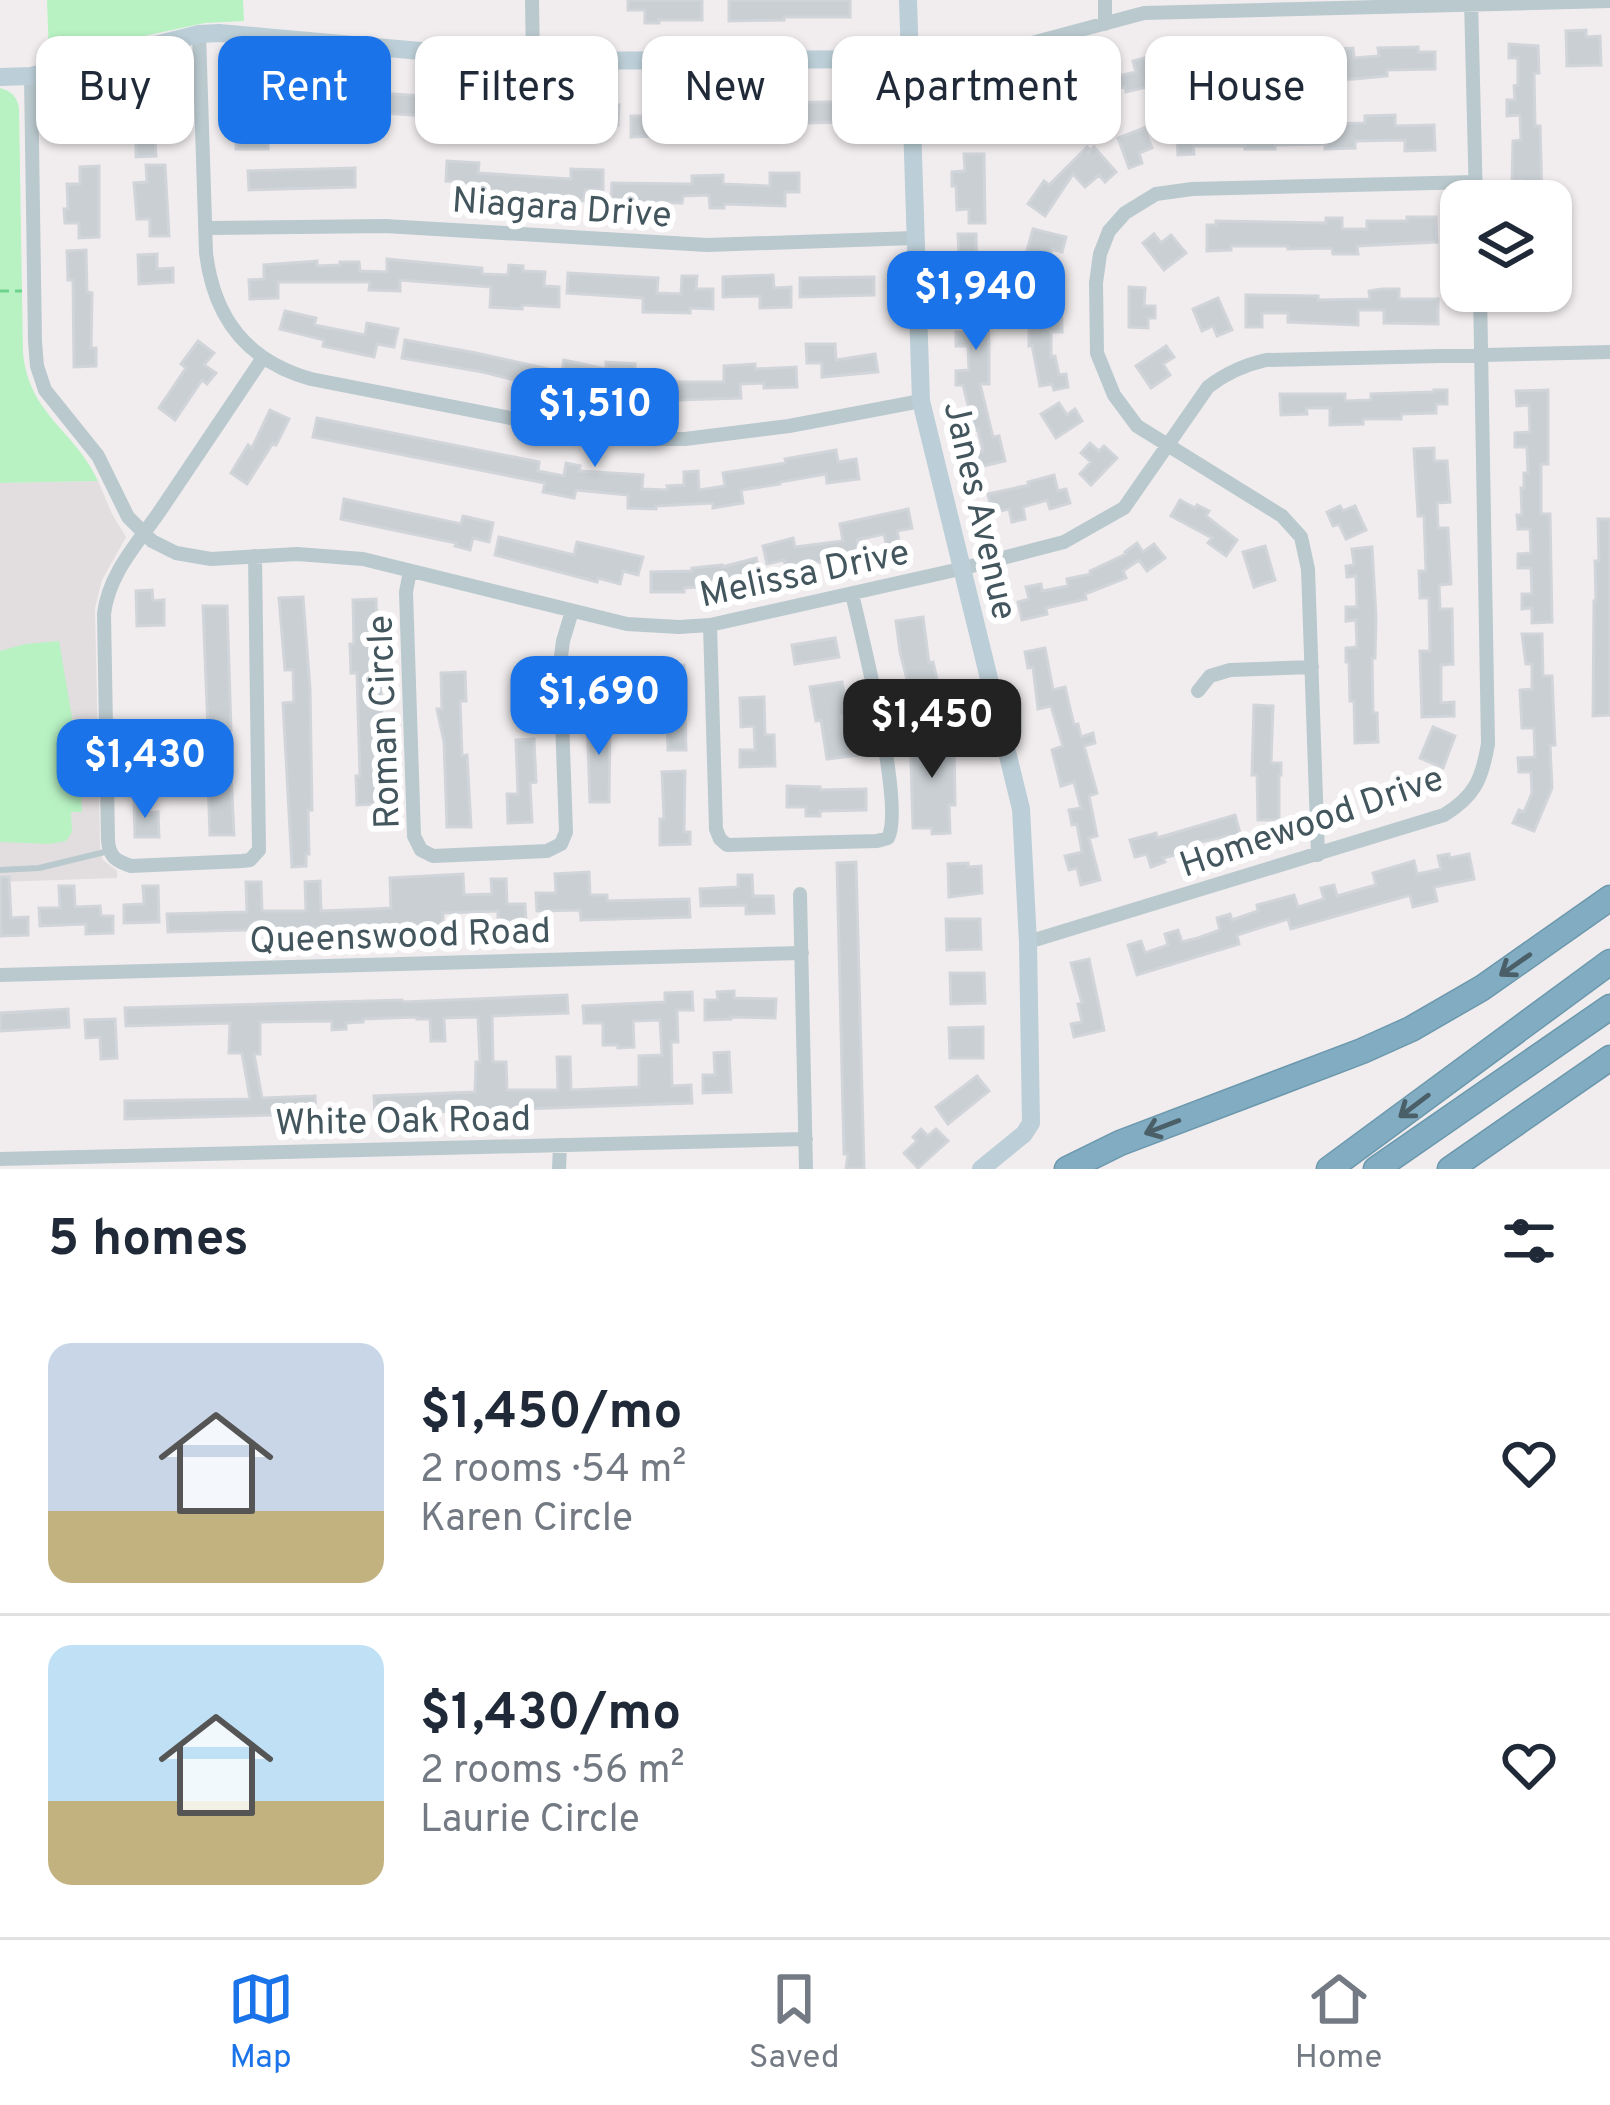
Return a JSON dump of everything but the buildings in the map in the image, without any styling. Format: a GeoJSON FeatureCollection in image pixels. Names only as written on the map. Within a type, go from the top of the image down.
{"type":"FeatureCollection","features":[{"type":"Feature","properties":{"kind":"highway"},"geometry":{"type":"LineString","coordinates":[[1067,1169],[1120,1143],[1411,1029],[1482,988],[1610,898]]}},
{"type":"Feature","properties":{"kind":"highway"},"geometry":{"type":"LineString","coordinates":[[1329,1169],[1610,962]]}},
{"type":"Feature","properties":{"kind":"highway"},"geometry":{"type":"LineString","coordinates":[[1376,1169],[1610,1007]]}},
{"type":"Feature","properties":{"kind":"highway"},"geometry":{"type":"LineString","coordinates":[[1452,1169],[1610,1058]]}},
{"type":"Feature","properties":{"kind":"street"},"geometry":{"type":"LineString","coordinates":[[532,0],[533,36]]}},
{"type":"Feature","properties":{"kind":"street","name":"Janes Avenue"},"geometry":{"type":"LineString","coordinates":[[908,0],[909,36]]}},
{"type":"Feature","properties":{"kind":"street"},"geometry":{"type":"LineString","coordinates":[[1105,0],[1106,24]]}},
{"type":"Feature","properties":{"kind":"street"},"geometry":{"type":"LineString","coordinates":[[1060,36],[1144,13],[1284,4],[1610,1]]}},
{"type":"Feature","properties":{"kind":"street"},"geometry":{"type":"LineString","coordinates":[[1471,2],[1475,180]]}},
{"type":"Feature","properties":{"kind":"street"},"geometry":{"type":"LineString","coordinates":[[199,34],[206,253],[213,290],[233,328],[262,359],[311,380],[546,425],[654,439],[789,426],[921,401]]}},
{"type":"Feature","properties":{"kind":"street"},"geometry":{"type":"LineString","coordinates":[[0,77],[31,76],[199,34],[259,34],[415,52]]}},
{"type":"Feature","properties":{"kind":"street"},"geometry":{"type":"LineString","coordinates":[[618,61],[832,60]]}},
{"type":"Feature","properties":{"kind":"street"},"geometry":{"type":"LineString","coordinates":[[31,76],[35,355],[44,390],[98,456],[128,517],[144,535]]}},
{"type":"Feature","properties":{"kind":"street","name":"Janes Avenue"},"geometry":{"type":"LineString","coordinates":[[912,144],[921,401],[1021,809],[1028,942],[1029,1129],[981,1169]]}},
{"type":"Feature","properties":{"kind":"street"},"geometry":{"type":"LineString","coordinates":[[1318,855],[1308,569],[1301,537],[1282,516],[1137,426],[1114,395],[1097,353],[1100,254],[1109,231],[1125,212],[1156,194],[1440,183]]}},
{"type":"Feature","properties":{"kind":"street","name":"Niagara Drive"},"geometry":{"type":"LineString","coordinates":[[206,228],[385,226],[707,245],[914,238]]}},
{"type":"Feature","properties":{"kind":"street","name":"Homewood Drive"},"geometry":{"type":"LineString","coordinates":[[1028,942],[1444,815],[1467,801],[1488,743],[1481,312]]}},
{"type":"Feature","properties":{"kind":"street","name":"Melissa Drive"},"geometry":{"type":"LineString","coordinates":[[144,535],[161,547],[193,557],[333,555],[650,626],[710,625],[1064,542],[1124,508],[1208,387],[1252,363],[1610,352]]}},
{"type":"Feature","properties":{"kind":"street"},"geometry":{"type":"LineString","coordinates":[[255,556],[260,850],[242,862],[131,866],[109,851],[106,596],[112,580],[262,359]]}},
{"type":"Feature","properties":{"kind":"street","name":"Roman Circle"},"geometry":{"type":"LineString","coordinates":[[410,571],[406,592],[414,836],[421,850],[433,856],[547,851],[561,844],[566,832],[560,664],[572,611]]}},
{"type":"Feature","properties":{"kind":"street"},"geometry":{"type":"LineString","coordinates":[[710,625],[720,839],[727,845],[877,841],[888,838],[892,830],[890,785],[852,594]]}},
{"type":"Feature","properties":{"kind":"street"},"geometry":{"type":"LineString","coordinates":[[1198,691],[1210,676],[1230,670],[1312,667]]}},
{"type":"Feature","properties":{"kind":"street"},"geometry":{"type":"LineString","coordinates":[[800,894],[806,1169]]}},
{"type":"Feature","properties":{"kind":"street","name":"Queenswood Road"},"geometry":{"type":"LineString","coordinates":[[0,975],[802,953]]}},
{"type":"Feature","properties":{"kind":"street","name":"White Oak Road"},"geometry":{"type":"LineString","coordinates":[[0,1159],[806,1139]]}},
{"type":"Feature","properties":{"kind":"street"},"geometry":{"type":"LineString","coordinates":[[559,1169],[560,1145]]}},
{"type":"Feature","properties":{"kind":"lane"},"geometry":{"type":"LineString","coordinates":[[0,870],[39,868],[109,851]]}},
{"type":"Feature","properties":{"kind":"path"},"geometry":{"type":"LineString","coordinates":[[0,291],[33,291]]}},
{"type":"Feature","properties":{"kind":"shaded area"},"geometry":{"type":"Polygon","coordinates":[[[98,481],[126,537],[102,580],[95,608],[100,847],[103,860],[117,871],[117,878],[0,882],[0,483],[98,481]]]}},
{"type":"Feature","properties":{"kind":"green space"},"geometry":{"type":"Polygon","coordinates":[[[47,0],[243,0],[244,21],[205,23],[144,36],[48,36],[47,0]]]}},
{"type":"Feature","properties":{"kind":"green space"},"geometry":{"type":"Polygon","coordinates":[[[0,88],[13,95],[19,108],[27,374],[43,407],[98,481],[0,483],[0,88]]]}},
{"type":"Feature","properties":{"kind":"green space"},"geometry":{"type":"Polygon","coordinates":[[[59,641],[85,794],[81,796],[82,812],[71,812],[72,832],[66,841],[0,842],[0,651],[59,641]]]}}]}
